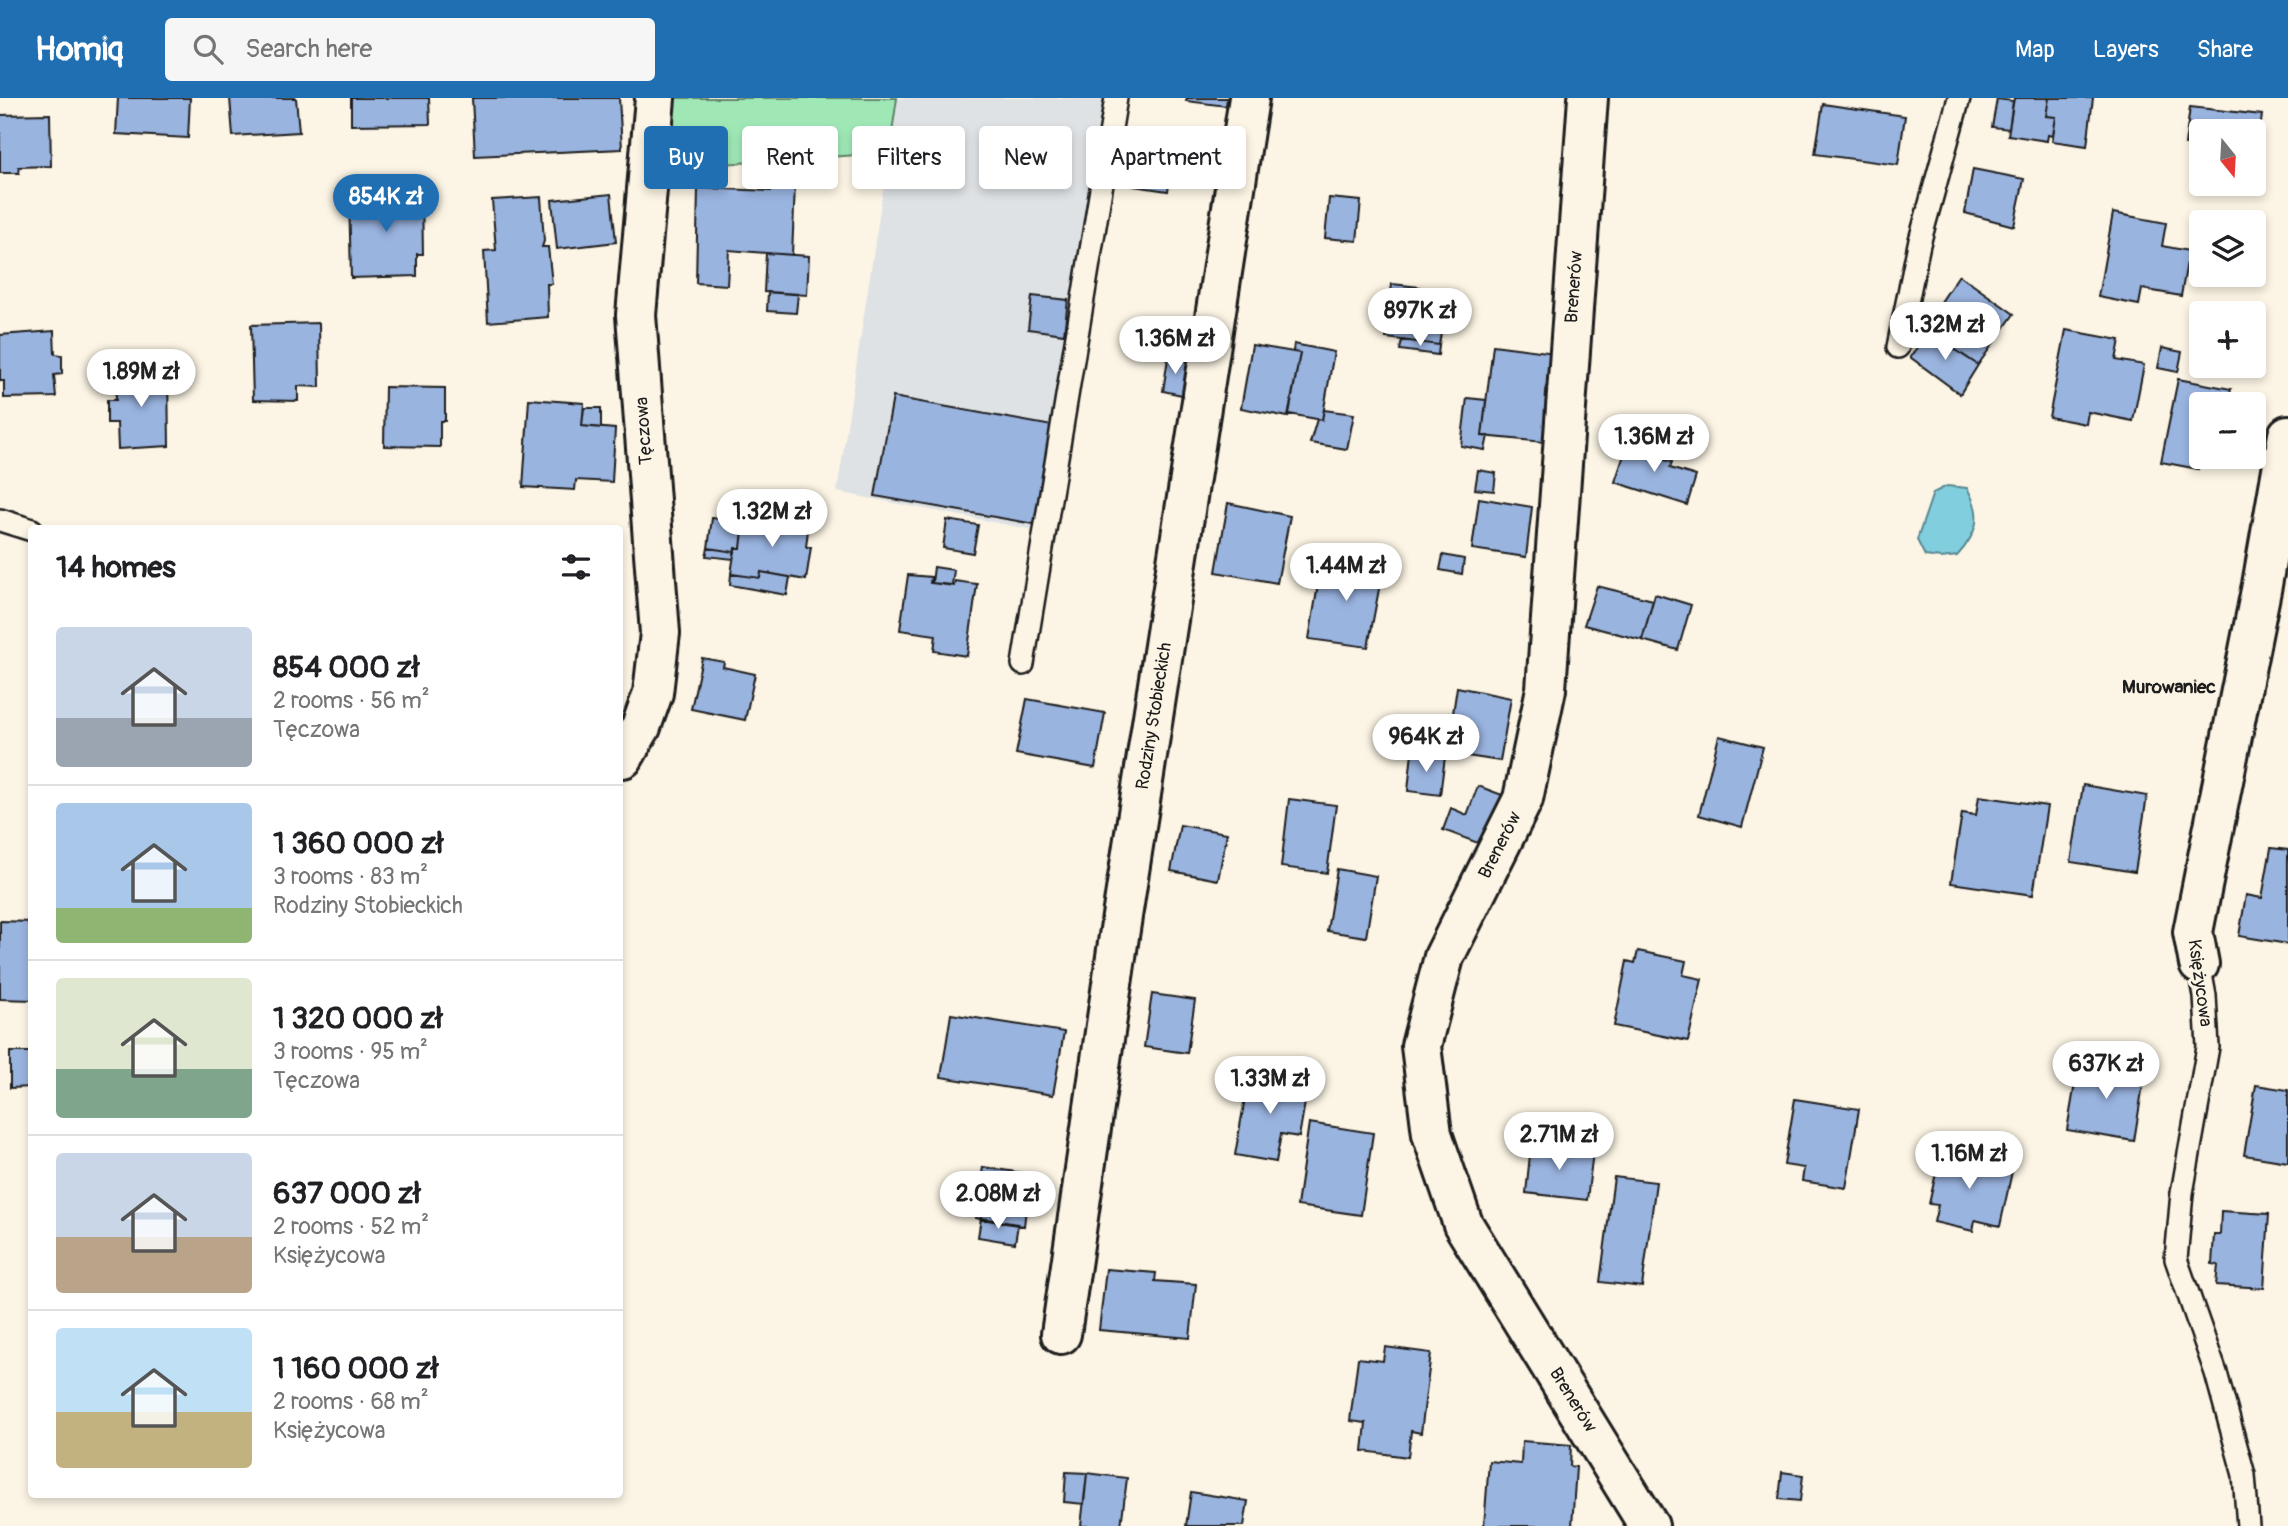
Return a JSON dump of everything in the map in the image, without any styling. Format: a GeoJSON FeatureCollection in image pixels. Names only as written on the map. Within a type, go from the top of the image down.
{"type":"FeatureCollection","features":[{"type":"Feature","properties":{"kind":"street","name":"Tęczowa"},"geometry":{"type":"LineString","coordinates":[[624,758],[641,727],[653,693],[660,633],[636,316],[654,98]]}},
{"type":"Feature","properties":{"kind":"street","name":"Rodziny Stobieckich"},"geometry":{"type":"LineString","coordinates":[[1061,1334],[1119,936],[1249,98]]}},
{"type":"Feature","properties":{"kind":"street","name":"Brenerów"},"geometry":{"type":"LineString","coordinates":[[1588,98],[1546,689],[1523,799],[1444,957],[1421,1046],[1432,1134],[1463,1224],[1649,1526]]}},
{"type":"Feature","properties":{"kind":"street","name":"Księżycowa"},"geometry":{"type":"LineString","coordinates":[[2199,964],[2193,932],[2262,585],[2288,435]]}},
{"type":"Feature","properties":{"kind":"lane"},"geometry":{"type":"LineString","coordinates":[[1023,664],[1116,98]]}},
{"type":"Feature","properties":{"kind":"lane"},"geometry":{"type":"LineString","coordinates":[[1898,347],[1919,244],[1959,98]]}},
{"type":"Feature","properties":{"kind":"lane"},"geometry":{"type":"LineString","coordinates":[[0,520],[28,529]]}},
{"type":"Feature","properties":{"kind":"lane","name":"Księżycowa"},"geometry":{"type":"LineString","coordinates":[[2199,964],[2206,996],[2208,1047],[2182,1192],[2176,1259],[2217,1373],[2244,1475],[2248,1526]]}},
{"type":"Feature","properties":{"kind":"shaded area"},"geometry":{"type":"Polygon","coordinates":[[[897,98],[1105,98],[1101,126],[1086,126],[1086,189],[1091,189],[1062,358],[1039,531],[837,492],[883,189],[965,189],[965,126],[893,126],[897,98]]]}},
{"type":"Feature","properties":{"kind":"green space"},"geometry":{"type":"Polygon","coordinates":[[[665,98],[897,98],[893,126],[852,126],[852,155],[838,156],[838,126],[742,126],[742,163],[728,164],[728,126],[663,126],[665,98]]]}},
{"type":"Feature","properties":{"kind":"water"},"geometry":{"type":"Polygon","coordinates":[[[1947,486],[1967,488],[1975,507],[1974,531],[1957,556],[1925,556],[1917,540],[1933,493],[1947,486]]]}},
{"type":"Feature","properties":{"kind":"building"},"geometry":{"type":"Polygon","coordinates":[[[118,98],[190,98],[188,138],[116,134],[118,98]]]}},
{"type":"Feature","properties":{"kind":"building"},"geometry":{"type":"Polygon","coordinates":[[[230,98],[296,98],[299,132],[233,136],[230,98]]]}},
{"type":"Feature","properties":{"kind":"building"},"geometry":{"type":"Polygon","coordinates":[[[351,98],[429,98],[430,124],[351,125],[351,98]]]}},
{"type":"Feature","properties":{"kind":"building"},"geometry":{"type":"Polygon","coordinates":[[[472,98],[619,98],[622,149],[475,156],[472,98]]]}},
{"type":"Feature","properties":{"kind":"building"},"geometry":{"type":"Polygon","coordinates":[[[1187,98],[1227,98],[1226,106],[1186,101],[1187,98]]]}},
{"type":"Feature","properties":{"kind":"building"},"geometry":{"type":"Polygon","coordinates":[[[2014,98],[2049,98],[2046,116],[2056,117],[2053,136],[2048,135],[2047,141],[2008,135],[2014,98]]]}},
{"type":"Feature","properties":{"kind":"building"},"geometry":{"type":"Polygon","coordinates":[[[2049,98],[2093,98],[2087,146],[2052,141],[2056,117],[2046,116],[2049,98]]]}},
{"type":"Feature","properties":{"kind":"building"},"geometry":{"type":"Polygon","coordinates":[[[1997,99],[2013,101],[2009,129],[1992,127],[1997,99]]]}},
{"type":"Feature","properties":{"kind":"building"},"geometry":{"type":"Polygon","coordinates":[[[1823,104],[1905,116],[1898,165],[1815,154],[1823,104]]]}},
{"type":"Feature","properties":{"kind":"building"},"geometry":{"type":"Polygon","coordinates":[[[2190,107],[2262,115],[2261,119],[2189,119],[2189,145],[2185,145],[2190,107]]]}},
{"type":"Feature","properties":{"kind":"building"},"geometry":{"type":"Polygon","coordinates":[[[50,114],[51,166],[19,167],[19,173],[0,173],[0,115],[50,114]]]}},
{"type":"Feature","properties":{"kind":"building"},"geometry":{"type":"Polygon","coordinates":[[[1973,169],[2024,179],[2014,226],[1965,213],[1973,169]]]}},
{"type":"Feature","properties":{"kind":"building"},"geometry":{"type":"Polygon","coordinates":[[[698,189],[795,189],[792,255],[729,250],[727,285],[696,283],[698,189]]]}},
{"type":"Feature","properties":{"kind":"building"},"geometry":{"type":"Polygon","coordinates":[[[422,192],[423,254],[417,254],[417,276],[351,278],[349,194],[422,192]]]}},
{"type":"Feature","properties":{"kind":"building"},"geometry":{"type":"Polygon","coordinates":[[[611,194],[616,242],[557,249],[552,200],[611,194]]]}},
{"type":"Feature","properties":{"kind":"building"},"geometry":{"type":"Polygon","coordinates":[[[541,197],[544,241],[542,247],[548,247],[552,284],[547,284],[548,317],[488,322],[484,251],[496,250],[492,200],[541,197]]]}},
{"type":"Feature","properties":{"kind":"building"},"geometry":{"type":"Polygon","coordinates":[[[1329,198],[1361,201],[1357,241],[1325,238],[1329,198]]]}},
{"type":"Feature","properties":{"kind":"building"},"geometry":{"type":"Polygon","coordinates":[[[2113,213],[2166,223],[2162,246],[2189,251],[2181,296],[2142,289],[2139,305],[2098,297],[2113,213]]]}},
{"type":"Feature","properties":{"kind":"building"},"geometry":{"type":"Polygon","coordinates":[[[766,253],[809,256],[807,295],[764,292],[766,253]]]}},
{"type":"Feature","properties":{"kind":"building"},"geometry":{"type":"Polygon","coordinates":[[[1959,275],[2014,314],[1978,365],[1923,329],[1959,275]]]}},
{"type":"Feature","properties":{"kind":"building"},"geometry":{"type":"Polygon","coordinates":[[[1392,284],[1419,287],[1419,293],[1447,297],[1439,345],[1386,338],[1392,284]]]}},
{"type":"Feature","properties":{"kind":"building"},"geometry":{"type":"Polygon","coordinates":[[[768,292],[798,294],[796,313],[767,311],[768,292]]]}},
{"type":"Feature","properties":{"kind":"building"},"geometry":{"type":"Polygon","coordinates":[[[1032,296],[1068,300],[1064,334],[1028,329],[1032,296]]]}},
{"type":"Feature","properties":{"kind":"building"},"geometry":{"type":"Polygon","coordinates":[[[319,323],[320,387],[298,386],[298,401],[253,400],[251,325],[319,323]]]}},
{"type":"Feature","properties":{"kind":"building"},"geometry":{"type":"Polygon","coordinates":[[[2066,330],[2120,340],[2116,360],[2144,365],[2133,421],[2088,412],[2086,424],[2049,417],[2066,330]]]}},
{"type":"Feature","properties":{"kind":"building"},"geometry":{"type":"Polygon","coordinates":[[[54,331],[55,354],[62,355],[62,374],[54,375],[56,397],[4,398],[4,381],[0,381],[0,335],[54,331]]]}},
{"type":"Feature","properties":{"kind":"building"},"geometry":{"type":"Polygon","coordinates":[[[1929,332],[1978,365],[1960,394],[1910,357],[1929,332]]]}},
{"type":"Feature","properties":{"kind":"building"},"geometry":{"type":"Polygon","coordinates":[[[1402,340],[1439,345],[1438,355],[1400,350],[1402,340]]]}},
{"type":"Feature","properties":{"kind":"building"},"geometry":{"type":"Polygon","coordinates":[[[1294,344],[1334,352],[1322,420],[1289,414],[1300,353],[1293,352],[1294,344]]]}},
{"type":"Feature","properties":{"kind":"building"},"geometry":{"type":"Polygon","coordinates":[[[1252,345],[1300,353],[1288,417],[1241,408],[1252,345]]]}},
{"type":"Feature","properties":{"kind":"building"},"geometry":{"type":"Polygon","coordinates":[[[1493,345],[1556,353],[1543,442],[1482,436],[1493,345]]]}},
{"type":"Feature","properties":{"kind":"building"},"geometry":{"type":"Polygon","coordinates":[[[2162,348],[2182,352],[2178,372],[2158,368],[2162,348]]]}},
{"type":"Feature","properties":{"kind":"building"},"geometry":{"type":"Polygon","coordinates":[[[1168,358],[1188,360],[1182,395],[1163,391],[1168,358]]]}},
{"type":"Feature","properties":{"kind":"building"},"geometry":{"type":"Polygon","coordinates":[[[115,371],[168,371],[169,446],[118,449],[117,423],[107,423],[107,400],[116,400],[115,371]]]}},
{"type":"Feature","properties":{"kind":"building"},"geometry":{"type":"Polygon","coordinates":[[[2178,379],[2231,389],[2230,392],[2189,392],[2189,467],[2161,462],[2178,379]]]}},
{"type":"Feature","properties":{"kind":"building"},"geometry":{"type":"Polygon","coordinates":[[[385,387],[445,388],[445,421],[440,421],[440,447],[384,446],[385,387]]]}},
{"type":"Feature","properties":{"kind":"building"},"geometry":{"type":"Polygon","coordinates":[[[893,397],[1058,427],[1040,525],[875,496],[893,397]]]}},
{"type":"Feature","properties":{"kind":"building"},"geometry":{"type":"Polygon","coordinates":[[[1467,398],[1486,400],[1482,436],[1488,436],[1485,450],[1461,446],[1467,398]]]}},
{"type":"Feature","properties":{"kind":"building"},"geometry":{"type":"Polygon","coordinates":[[[529,399],[584,403],[582,426],[615,429],[612,482],[576,480],[575,490],[523,487],[529,399]]]}},
{"type":"Feature","properties":{"kind":"building"},"geometry":{"type":"Polygon","coordinates":[[[584,408],[601,408],[601,428],[582,426],[584,408]]]}},
{"type":"Feature","properties":{"kind":"building"},"geometry":{"type":"Polygon","coordinates":[[[1324,410],[1354,414],[1347,449],[1310,443],[1317,419],[1322,420],[1324,410]]]}},
{"type":"Feature","properties":{"kind":"building"},"geometry":{"type":"Polygon","coordinates":[[[1629,440],[1664,451],[1661,459],[1672,462],[1670,468],[1696,476],[1687,505],[1615,482],[1629,440]]]}},
{"type":"Feature","properties":{"kind":"building"},"geometry":{"type":"Polygon","coordinates":[[[1478,470],[1496,473],[1494,491],[1475,489],[1478,470]]]}},
{"type":"Feature","properties":{"kind":"building"},"geometry":{"type":"Polygon","coordinates":[[[1479,498],[1532,507],[1526,557],[1472,549],[1479,498]]]}},
{"type":"Feature","properties":{"kind":"building"},"geometry":{"type":"Polygon","coordinates":[[[1228,503],[1290,516],[1277,583],[1216,572],[1228,503]]]}},
{"type":"Feature","properties":{"kind":"building"},"geometry":{"type":"Polygon","coordinates":[[[754,514],[798,521],[797,528],[808,530],[806,547],[811,547],[806,580],[761,572],[760,578],[731,574],[735,548],[741,548],[744,522],[753,523],[754,514]]]}},
{"type":"Feature","properties":{"kind":"building"},"geometry":{"type":"Polygon","coordinates":[[[712,518],[744,522],[741,548],[735,548],[735,552],[708,548],[712,518]]]}},
{"type":"Feature","properties":{"kind":"building"},"geometry":{"type":"Polygon","coordinates":[[[947,520],[978,525],[973,553],[943,548],[947,520]]]}},
{"type":"Feature","properties":{"kind":"building"},"geometry":{"type":"Polygon","coordinates":[[[708,548],[735,552],[733,559],[706,556],[708,548]]]}},
{"type":"Feature","properties":{"kind":"building"},"geometry":{"type":"Polygon","coordinates":[[[1443,555],[1464,559],[1462,574],[1440,570],[1443,555]]]}},
{"type":"Feature","properties":{"kind":"building"},"geometry":{"type":"Polygon","coordinates":[[[1322,560],[1383,568],[1368,647],[1309,639],[1322,560]]]}},
{"type":"Feature","properties":{"kind":"building"},"geometry":{"type":"Polygon","coordinates":[[[934,567],[954,570],[952,585],[932,583],[934,567]]]}},
{"type":"Feature","properties":{"kind":"building"},"geometry":{"type":"Polygon","coordinates":[[[761,572],[790,577],[787,595],[730,585],[731,574],[760,578],[761,572]]]}},
{"type":"Feature","properties":{"kind":"building"},"geometry":{"type":"Polygon","coordinates":[[[908,575],[931,577],[930,583],[954,586],[955,581],[977,584],[967,656],[934,651],[936,635],[900,630],[908,575]]]}},
{"type":"Feature","properties":{"kind":"building"},"geometry":{"type":"Polygon","coordinates":[[[1597,586],[1653,600],[1642,640],[1584,625],[1597,586]]]}},
{"type":"Feature","properties":{"kind":"building"},"geometry":{"type":"Polygon","coordinates":[[[1655,594],[1691,605],[1678,650],[1642,640],[1655,594]]]}},
{"type":"Feature","properties":{"kind":"building"},"geometry":{"type":"Polygon","coordinates":[[[702,658],[724,662],[723,667],[755,674],[745,720],[691,709],[702,658]]]}},
{"type":"Feature","properties":{"kind":"building"},"geometry":{"type":"Polygon","coordinates":[[[1457,687],[1511,698],[1500,761],[1447,753],[1457,687]]]}},
{"type":"Feature","properties":{"kind":"building"},"geometry":{"type":"Polygon","coordinates":[[[1027,699],[1105,713],[1095,768],[1016,754],[1027,699]]]}},
{"type":"Feature","properties":{"kind":"building"},"geometry":{"type":"Polygon","coordinates":[[[1719,736],[1763,747],[1742,827],[1699,815],[1719,736]]]}},
{"type":"Feature","properties":{"kind":"building"},"geometry":{"type":"Polygon","coordinates":[[[1412,752],[1445,757],[1440,795],[1408,791],[1412,752]]]}},
{"type":"Feature","properties":{"kind":"building"},"geometry":{"type":"Polygon","coordinates":[[[2083,785],[2147,796],[2135,872],[2071,862],[2083,785]]]}},
{"type":"Feature","properties":{"kind":"building"},"geometry":{"type":"Polygon","coordinates":[[[1478,786],[1513,799],[1494,849],[1443,830],[1451,808],[1467,815],[1478,786]]]}},
{"type":"Feature","properties":{"kind":"building"},"geometry":{"type":"Polygon","coordinates":[[[1979,796],[2047,806],[2033,895],[1951,883],[1962,813],[1976,815],[1979,796]]]}},
{"type":"Feature","properties":{"kind":"building"},"geometry":{"type":"Polygon","coordinates":[[[1289,799],[1336,805],[1327,873],[1281,867],[1289,799]]]}},
{"type":"Feature","properties":{"kind":"building"},"geometry":{"type":"Polygon","coordinates":[[[1180,825],[1227,833],[1218,880],[1171,871],[1180,825]]]}},
{"type":"Feature","properties":{"kind":"building"},"geometry":{"type":"Polygon","coordinates":[[[2271,848],[2288,850],[2288,944],[2239,936],[2246,895],[2262,898],[2271,848]]]}},
{"type":"Feature","properties":{"kind":"building"},"geometry":{"type":"Polygon","coordinates":[[[1337,869],[1376,876],[1366,937],[1327,931],[1337,869]]]}},
{"type":"Feature","properties":{"kind":"building"},"geometry":{"type":"Polygon","coordinates":[[[0,921],[28,922],[28,1000],[0,999],[0,921]]]}},
{"type":"Feature","properties":{"kind":"building"},"geometry":{"type":"Polygon","coordinates":[[[1638,951],[1686,961],[1683,975],[1702,979],[1688,1041],[1614,1026],[1627,961],[1635,963],[1638,951]]]}},
{"type":"Feature","properties":{"kind":"building"},"geometry":{"type":"Polygon","coordinates":[[[1152,994],[1195,1000],[1187,1053],[1144,1047],[1152,994]]]}},
{"type":"Feature","properties":{"kind":"building"},"geometry":{"type":"Polygon","coordinates":[[[951,1014],[1064,1032],[1053,1095],[941,1077],[951,1014]]]}},
{"type":"Feature","properties":{"kind":"building"},"geometry":{"type":"Polygon","coordinates":[[[10,1052],[28,1052],[28,1087],[10,1088],[10,1052]]]}},
{"type":"Feature","properties":{"kind":"building"},"geometry":{"type":"Polygon","coordinates":[[[2079,1060],[2145,1072],[2134,1141],[2067,1130],[2079,1060]]]}},
{"type":"Feature","properties":{"kind":"building"},"geometry":{"type":"Polygon","coordinates":[[[1249,1075],[1308,1085],[1299,1137],[1281,1134],[1276,1162],[1235,1155],[1249,1075]]]}},
{"type":"Feature","properties":{"kind":"building"},"geometry":{"type":"Polygon","coordinates":[[[2256,1085],[2288,1090],[2288,1162],[2244,1155],[2256,1085]]]}},
{"type":"Feature","properties":{"kind":"building"},"geometry":{"type":"Polygon","coordinates":[[[1795,1099],[1859,1109],[1846,1188],[1802,1181],[1804,1168],[1784,1165],[1795,1099]]]}},
{"type":"Feature","properties":{"kind":"building"},"geometry":{"type":"Polygon","coordinates":[[[1309,1123],[1373,1133],[1361,1215],[1297,1206],[1309,1123]]]}},
{"type":"Feature","properties":{"kind":"building"},"geometry":{"type":"Polygon","coordinates":[[[1531,1145],[1593,1152],[1587,1200],[1526,1193],[1531,1145]]]}},
{"type":"Feature","properties":{"kind":"building"},"geometry":{"type":"Polygon","coordinates":[[[1941,1151],[2013,1167],[2000,1226],[1975,1220],[1973,1231],[1934,1222],[1938,1205],[1929,1204],[1941,1151]]]}},
{"type":"Feature","properties":{"kind":"building"},"geometry":{"type":"Polygon","coordinates":[[[983,1167],[1030,1174],[1024,1226],[975,1218],[983,1167]]]}},
{"type":"Feature","properties":{"kind":"building"},"geometry":{"type":"Polygon","coordinates":[[[1614,1177],[1656,1182],[1642,1287],[1600,1282],[1614,1177]]]}},
{"type":"Feature","properties":{"kind":"building"},"geometry":{"type":"Polygon","coordinates":[[[2221,1211],[2269,1214],[2264,1288],[2216,1285],[2218,1265],[2212,1264],[2214,1235],[2220,1235],[2221,1211]]]}},
{"type":"Feature","properties":{"kind":"building"},"geometry":{"type":"Polygon","coordinates":[[[981,1218],[1018,1224],[1015,1243],[978,1237],[981,1218]]]}},
{"type":"Feature","properties":{"kind":"building"},"geometry":{"type":"Polygon","coordinates":[[[1106,1269],[1156,1273],[1155,1281],[1196,1284],[1190,1338],[1099,1330],[1106,1269]]]}},
{"type":"Feature","properties":{"kind":"building"},"geometry":{"type":"Polygon","coordinates":[[[1385,1347],[1431,1353],[1421,1433],[1411,1431],[1408,1457],[1363,1451],[1366,1423],[1350,1421],[1358,1358],[1383,1361],[1385,1347]]]}},
{"type":"Feature","properties":{"kind":"building"},"geometry":{"type":"Polygon","coordinates":[[[1522,1441],[1571,1445],[1570,1466],[1576,1467],[1572,1526],[1484,1526],[1489,1461],[1521,1464],[1522,1441]]]}},
{"type":"Feature","properties":{"kind":"building"},"geometry":{"type":"Polygon","coordinates":[[[1066,1472],[1087,1473],[1084,1504],[1064,1502],[1066,1472]]]}},
{"type":"Feature","properties":{"kind":"building"},"geometry":{"type":"Polygon","coordinates":[[[1782,1472],[1803,1475],[1800,1501],[1779,1499],[1782,1472]]]}},
{"type":"Feature","properties":{"kind":"building"},"geometry":{"type":"Polygon","coordinates":[[[1087,1473],[1127,1478],[1121,1526],[1081,1526],[1087,1473]]]}},
{"type":"Feature","properties":{"kind":"building"},"geometry":{"type":"Polygon","coordinates":[[[1191,1492],[1248,1501],[1244,1526],[1186,1526],[1191,1492]]]}},
{"type":"Feature","properties":{"kind":"district","name":"Murowaniec"},"geometry":{"type":"Point","coordinates":[2169,687]}}]}
